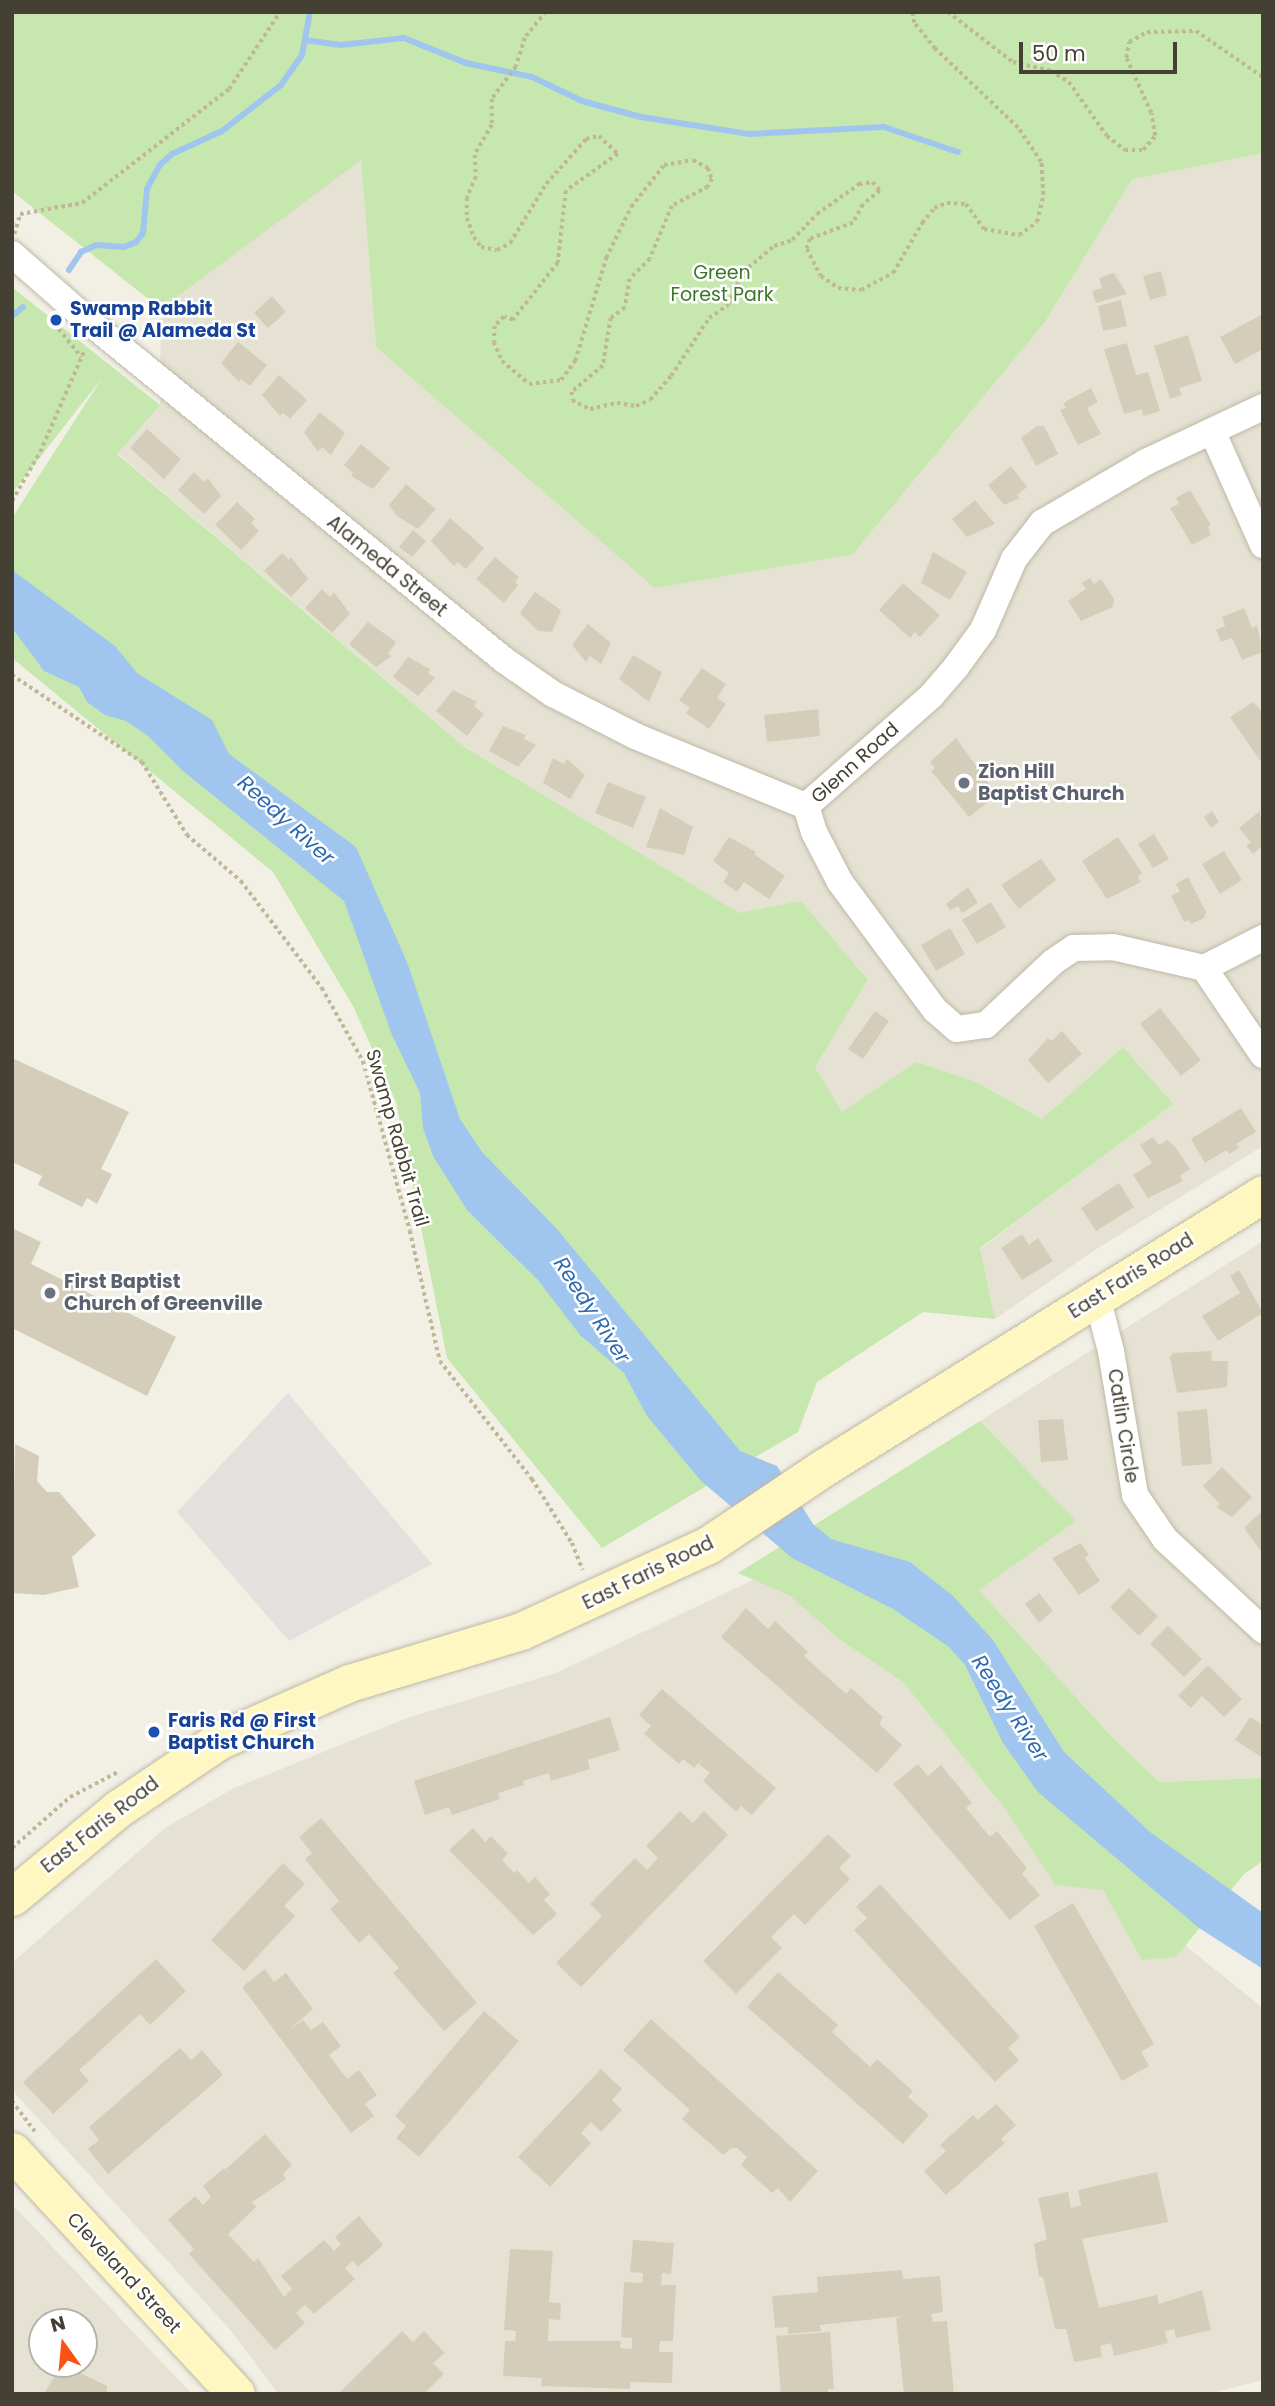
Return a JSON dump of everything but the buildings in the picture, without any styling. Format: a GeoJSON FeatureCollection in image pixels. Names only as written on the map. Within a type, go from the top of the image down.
{"type":"FeatureCollection","features":[{"type":"Feature","properties":{"kind":"main road","name":"East Faris Road"},"geometry":{"type":"LineString","coordinates":[[12,1897],[119,1808],[219,1740],[349,1683],[521,1631],[708,1545],[823,1468],[1263,1194]]}},
{"type":"Feature","properties":{"kind":"main road","name":"Cleveland Street"},"geometry":{"type":"LineString","coordinates":[[12,2151],[236,2394]]}},
{"type":"Feature","properties":{"kind":"street","name":"Alameda Street"},"geometry":{"type":"LineString","coordinates":[[19,248],[93,325],[410,586],[543,687],[635,736],[806,806]]}},
{"type":"Feature","properties":{"kind":"street","name":"Glenn Road"},"geometry":{"type":"LineString","coordinates":[[1204,968],[1113,947],[1074,948],[1053,962],[986,1025],[966,1031],[952,1028],[840,882],[814,832],[806,806],[931,696],[956,667],[983,630],[1014,559],[1042,523],[1134,469],[1263,407]]}},
{"type":"Feature","properties":{"kind":"street"},"geometry":{"type":"LineString","coordinates":[[1212,430],[1263,545]]}},
{"type":"Feature","properties":{"kind":"street"},"geometry":{"type":"LineString","coordinates":[[1263,938],[1204,968],[1263,1055]]}},
{"type":"Feature","properties":{"kind":"street","name":"Catlin Circle"},"geometry":{"type":"LineString","coordinates":[[1097,1297],[1111,1351],[1135,1495],[1164,1539],[1263,1630]]}},
{"type":"Feature","properties":{"kind":"path"},"geometry":{"type":"LineString","coordinates":[[19,248],[14,234],[20,214],[82,203],[143,158],[181,122],[229,89],[280,12]]}},
{"type":"Feature","properties":{"kind":"path"},"geometry":{"type":"LineString","coordinates":[[552,12],[546,13],[525,38],[516,67],[492,99],[492,125],[475,155],[476,177],[467,198],[467,218],[474,237],[481,247],[497,250],[510,243],[546,184],[586,139],[599,136],[618,154],[566,191],[558,263],[513,320],[504,317],[495,326],[494,342],[502,361],[530,384],[561,380],[575,361],[606,258],[631,206],[664,165],[693,160],[708,168],[712,179],[708,187],[672,206],[650,259],[630,279],[625,308],[611,318],[603,366],[572,393],[572,400],[590,409],[617,403],[636,406],[650,400],[671,376],[709,318],[728,305],[743,272],[774,246],[792,240],[817,214],[859,184],[873,182],[880,191],[863,205],[853,223],[810,239],[807,248],[821,276],[838,288],[861,290],[893,273],[922,223],[934,208],[947,203],[966,204],[984,229],[1018,235],[1037,222],[1042,195],[1041,162],[1018,128],[935,49],[914,23],[912,12]]}},
{"type":"Feature","properties":{"kind":"path"},"geometry":{"type":"LineString","coordinates":[[824,12],[845,12]]}},
{"type":"Feature","properties":{"kind":"path"},"geometry":{"type":"LineString","coordinates":[[948,12],[1013,62],[1051,71],[1069,82],[1107,136],[1125,150],[1143,150],[1155,136],[1150,113],[1126,58],[1129,42],[1146,32],[1196,31],[1263,77]]}},
{"type":"Feature","properties":{"kind":"path"},"geometry":{"type":"LineString","coordinates":[[12,501],[40,452],[82,357],[93,325]]}},
{"type":"Feature","properties":{"kind":"path"},"geometry":{"type":"LineString","coordinates":[[58,327],[82,357]]}},
{"type":"Feature","properties":{"kind":"path","name":"Swamp Rabbit Trail"},"geometry":{"type":"LineString","coordinates":[[12,675],[142,762],[187,835],[240,881],[322,988],[363,1061],[410,1231],[440,1361],[532,1479],[572,1543],[586,1578]]}},
{"type":"Feature","properties":{"kind":"path"},"geometry":{"type":"LineString","coordinates":[[12,1849],[70,1797],[129,1768]]}},
{"type":"Feature","properties":{"kind":"shaded area"},"geometry":{"type":"Polygon","coordinates":[[[1263,153],[1263,1146],[1095,1250],[995,1319],[980,1249],[1172,1104],[1123,1047],[1042,1119],[976,1082],[842,1113],[815,1067],[868,980],[739,914],[466,748],[117,453],[160,405],[161,309],[361,159],[376,347],[853,554],[1045,322],[1132,178],[1263,153]]]}},
{"type":"Feature","properties":{"kind":"shaded area"},"geometry":{"type":"Polygon","coordinates":[[[1263,1241],[1263,1778],[1159,1782],[1110,1735],[979,1590],[1075,1521],[980,1421],[1263,1241]]]}},
{"type":"Feature","properties":{"kind":"shaded area"},"geometry":{"type":"Polygon","coordinates":[[[288,1393],[432,1564],[289,1641],[177,1512],[288,1393]]]}},
{"type":"Feature","properties":{"kind":"shaded area"},"geometry":{"type":"Polygon","coordinates":[[[808,1554],[1187,1947],[1263,2008],[1263,2380],[1208,2394],[278,2394],[232,2332],[12,2090],[12,1963],[165,1828],[232,1789],[407,1718],[556,1673],[808,1554]]]}},
{"type":"Feature","properties":{"kind":"shaded area"},"geometry":{"type":"Polygon","coordinates":[[[12,2204],[192,2394],[12,2394],[12,2204]]]}},
{"type":"Feature","properties":{"kind":"green space","name":"Green Forest Park"},"geometry":{"type":"Polygon","coordinates":[[[12,12],[1263,12],[1263,153],[1132,179],[1045,322],[853,554],[655,588],[376,347],[361,160],[161,309],[12,191],[12,12]]]}},
{"type":"Feature","properties":{"kind":"green space"},"geometry":{"type":"Polygon","coordinates":[[[12,287],[160,405],[117,454],[466,748],[739,913],[801,901],[868,980],[815,1067],[842,1112],[916,1062],[976,1082],[1042,1119],[1123,1047],[1173,1104],[980,1248],[995,1319],[923,1312],[817,1382],[798,1432],[602,1548],[447,1358],[396,1102],[353,1006],[273,872],[12,658],[12,518],[102,378],[12,493],[12,287]]]}},
{"type":"Feature","properties":{"kind":"green space"},"geometry":{"type":"Polygon","coordinates":[[[980,1421],[1076,1521],[979,1590],[1110,1735],[1159,1782],[1263,1778],[1263,1861],[1244,1874],[1176,1957],[1142,1960],[1103,1890],[1055,1885],[1006,1810],[903,1682],[838,1638],[789,1595],[738,1573],[980,1421]]]}},
{"type":"Feature","properties":{"kind":"water","name":"Reedy River"},"geometry":{"type":"Polygon","coordinates":[[[12,570],[115,646],[137,673],[212,720],[229,754],[356,847],[407,962],[460,1119],[482,1152],[557,1229],[740,1451],[777,1466],[813,1524],[831,1539],[910,1562],[953,1596],[993,1640],[1064,1752],[1150,1832],[1263,1913],[1263,1969],[1199,1928],[1038,1792],[1003,1743],[965,1665],[949,1647],[893,1609],[792,1558],[701,1481],[647,1416],[624,1373],[580,1335],[538,1280],[467,1210],[433,1156],[423,1128],[420,1093],[392,1035],[344,901],[183,771],[147,735],[126,721],[105,715],[87,702],[79,687],[44,671],[12,628],[12,570]]]}},
{"type":"Feature","properties":{"kind":"waterway"},"geometry":{"type":"LineString","coordinates":[[69,270],[81,252],[97,245],[124,247],[136,242],[143,233],[147,189],[160,165],[172,154],[222,131],[281,85],[302,55],[310,12]]}},
{"type":"Feature","properties":{"kind":"waterway"},"geometry":{"type":"LineString","coordinates":[[305,40],[341,45],[404,38],[466,63],[532,77],[582,101],[641,117],[749,134],[884,127],[958,152]]}},
{"type":"Feature","properties":{"kind":"waterway"},"geometry":{"type":"LineString","coordinates":[[12,316],[23,307]]}},
{"type":"Feature","properties":{"kind":"place","name":"Swamp Rabbit Trail @ Alameda St"},"geometry":{"type":"Point","coordinates":[56,320]}},
{"type":"Feature","properties":{"kind":"place","name":"Zion Hill Baptist Church"},"geometry":{"type":"Point","coordinates":[964,783]}},
{"type":"Feature","properties":{"kind":"place","name":"First Baptist Church of Greenville"},"geometry":{"type":"Point","coordinates":[50,1293]}},
{"type":"Feature","properties":{"kind":"place","name":"Faris Rd @ First Baptist Church"},"geometry":{"type":"Point","coordinates":[154,1732]}}]}
